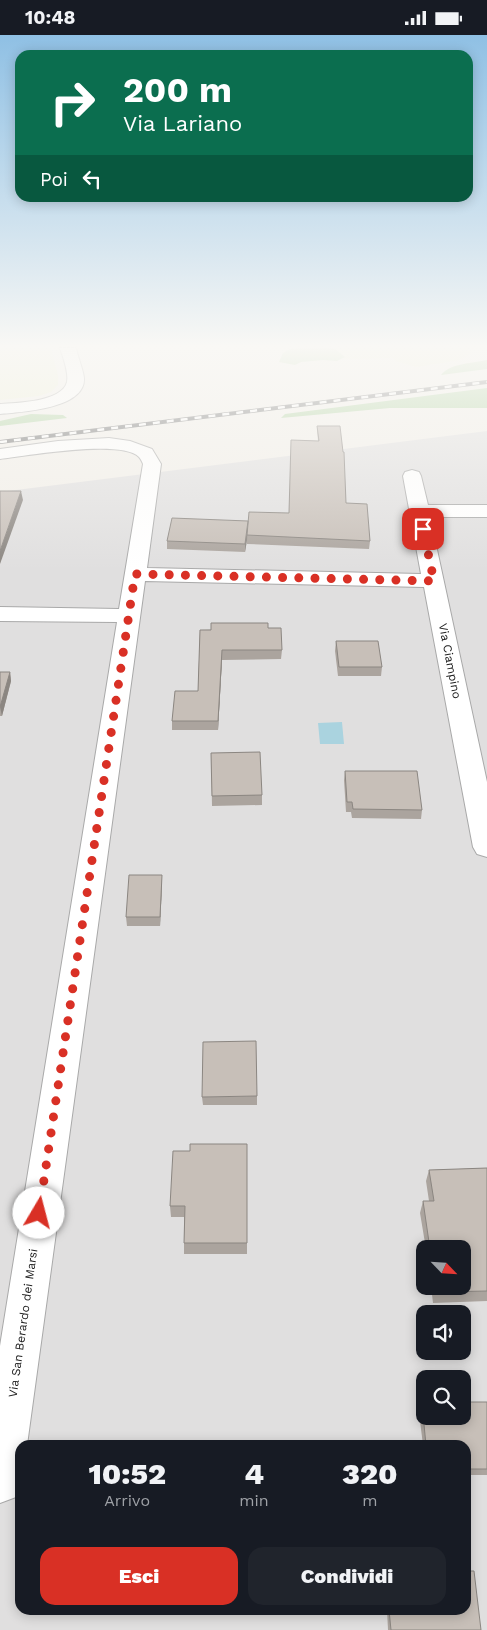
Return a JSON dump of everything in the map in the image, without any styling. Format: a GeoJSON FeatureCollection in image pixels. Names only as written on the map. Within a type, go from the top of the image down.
{"type":"FeatureCollection","features":[{"type":"Feature","properties":{"kind":"street","name":"Via San Berardo dei Marsi"},"geometry":{"type":"LineString","coordinates":[[0,454],[90,443],[132,447],[149,455],[152,464],[0,1481]]}},
{"type":"Feature","properties":{"kind":"street","name":"Via Ciampino"},"geometry":{"type":"LineString","coordinates":[[412,476],[487,847]]}},
{"type":"Feature","properties":{"kind":"street"},"geometry":{"type":"LineString","coordinates":[[419,511],[487,511]]}},
{"type":"Feature","properties":{"kind":"street"},"geometry":{"type":"LineString","coordinates":[[135,574],[434,581]]}},
{"type":"Feature","properties":{"kind":"street"},"geometry":{"type":"LineString","coordinates":[[0,614],[129,615]]}},
{"type":"Feature","properties":{"kind":"shaded area"},"geometry":{"type":"Polygon","coordinates":[[[487,431],[487,1630],[0,1630],[0,492],[487,431]]]}},
{"type":"Feature","properties":{"kind":"green space"},"geometry":{"type":"Polygon","coordinates":[[[0,422],[30,422],[0,426],[0,422]]]}},
{"type":"Feature","properties":{"kind":"water"},"geometry":{"type":"Polygon","coordinates":[[[342,722],[344,744],[320,744],[318,723],[342,722]]]}},
{"type":"Feature","properties":{"kind":"building"},"geometry":{"type":"Polygon","coordinates":[[[317,426],[340,426],[344,452],[346,503],[367,504],[370,541],[247,535],[249,512],[289,513],[291,440],[319,441],[317,426]]]}},
{"type":"Feature","properties":{"kind":"building"},"geometry":{"type":"Polygon","coordinates":[[[0,491],[21,491],[0,551],[0,491]]]}},
{"type":"Feature","properties":{"kind":"building"},"geometry":{"type":"Polygon","coordinates":[[[172,518],[248,521],[245,544],[167,541],[172,518]]]}},
{"type":"Feature","properties":{"kind":"building"},"geometry":{"type":"Polygon","coordinates":[[[211,623],[268,623],[268,628],[281,628],[282,650],[222,650],[218,721],[172,721],[175,691],[198,691],[200,630],[211,630],[211,623]]]}},
{"type":"Feature","properties":{"kind":"building"},"geometry":{"type":"Polygon","coordinates":[[[336,641],[378,641],[382,667],[339,667],[336,641]]]}},
{"type":"Feature","properties":{"kind":"building"},"geometry":{"type":"Polygon","coordinates":[[[0,672],[10,672],[0,707],[0,672]]]}},
{"type":"Feature","properties":{"kind":"building"},"geometry":{"type":"Polygon","coordinates":[[[260,752],[262,795],[212,796],[211,753],[260,752]]]}},
{"type":"Feature","properties":{"kind":"building"},"geometry":{"type":"Polygon","coordinates":[[[345,771],[417,771],[422,810],[353,809],[352,802],[347,802],[345,771]]]}},
{"type":"Feature","properties":{"kind":"building"},"geometry":{"type":"Polygon","coordinates":[[[129,875],[162,875],[160,917],[126,917],[129,875]]]}},
{"type":"Feature","properties":{"kind":"building"},"geometry":{"type":"Polygon","coordinates":[[[256,1041],[257,1096],[202,1097],[203,1042],[256,1041]]]}},
{"type":"Feature","properties":{"kind":"building"},"geometry":{"type":"Polygon","coordinates":[[[190,1144],[247,1144],[247,1243],[184,1243],[185,1206],[170,1206],[173,1151],[190,1151],[190,1144]]]}},
{"type":"Feature","properties":{"kind":"building"},"geometry":{"type":"Polygon","coordinates":[[[487,1168],[487,1291],[471,1291],[471,1240],[429,1240],[423,1201],[434,1201],[429,1170],[487,1168]]]}},
{"type":"Feature","properties":{"kind":"building"},"geometry":{"type":"Polygon","coordinates":[[[471,1402],[487,1402],[487,1469],[471,1469],[471,1440],[426,1440],[424,1425],[471,1425],[471,1402]]]}},
{"type":"Feature","properties":{"kind":"building"},"geometry":{"type":"Polygon","coordinates":[[[471,1571],[474,1571],[481,1630],[391,1630],[390,1615],[471,1615],[471,1571]]]}},
{"type":"Feature","properties":{"kind":"railway"},"geometry":{"type":"LineString","coordinates":[[0,442],[159,422]]}},
{"type":"Feature","properties":{"kind":"route"},"geometry":{"type":"LineString","coordinates":[[39,1213],[135,574],[434,581],[423,529]]}}]}
